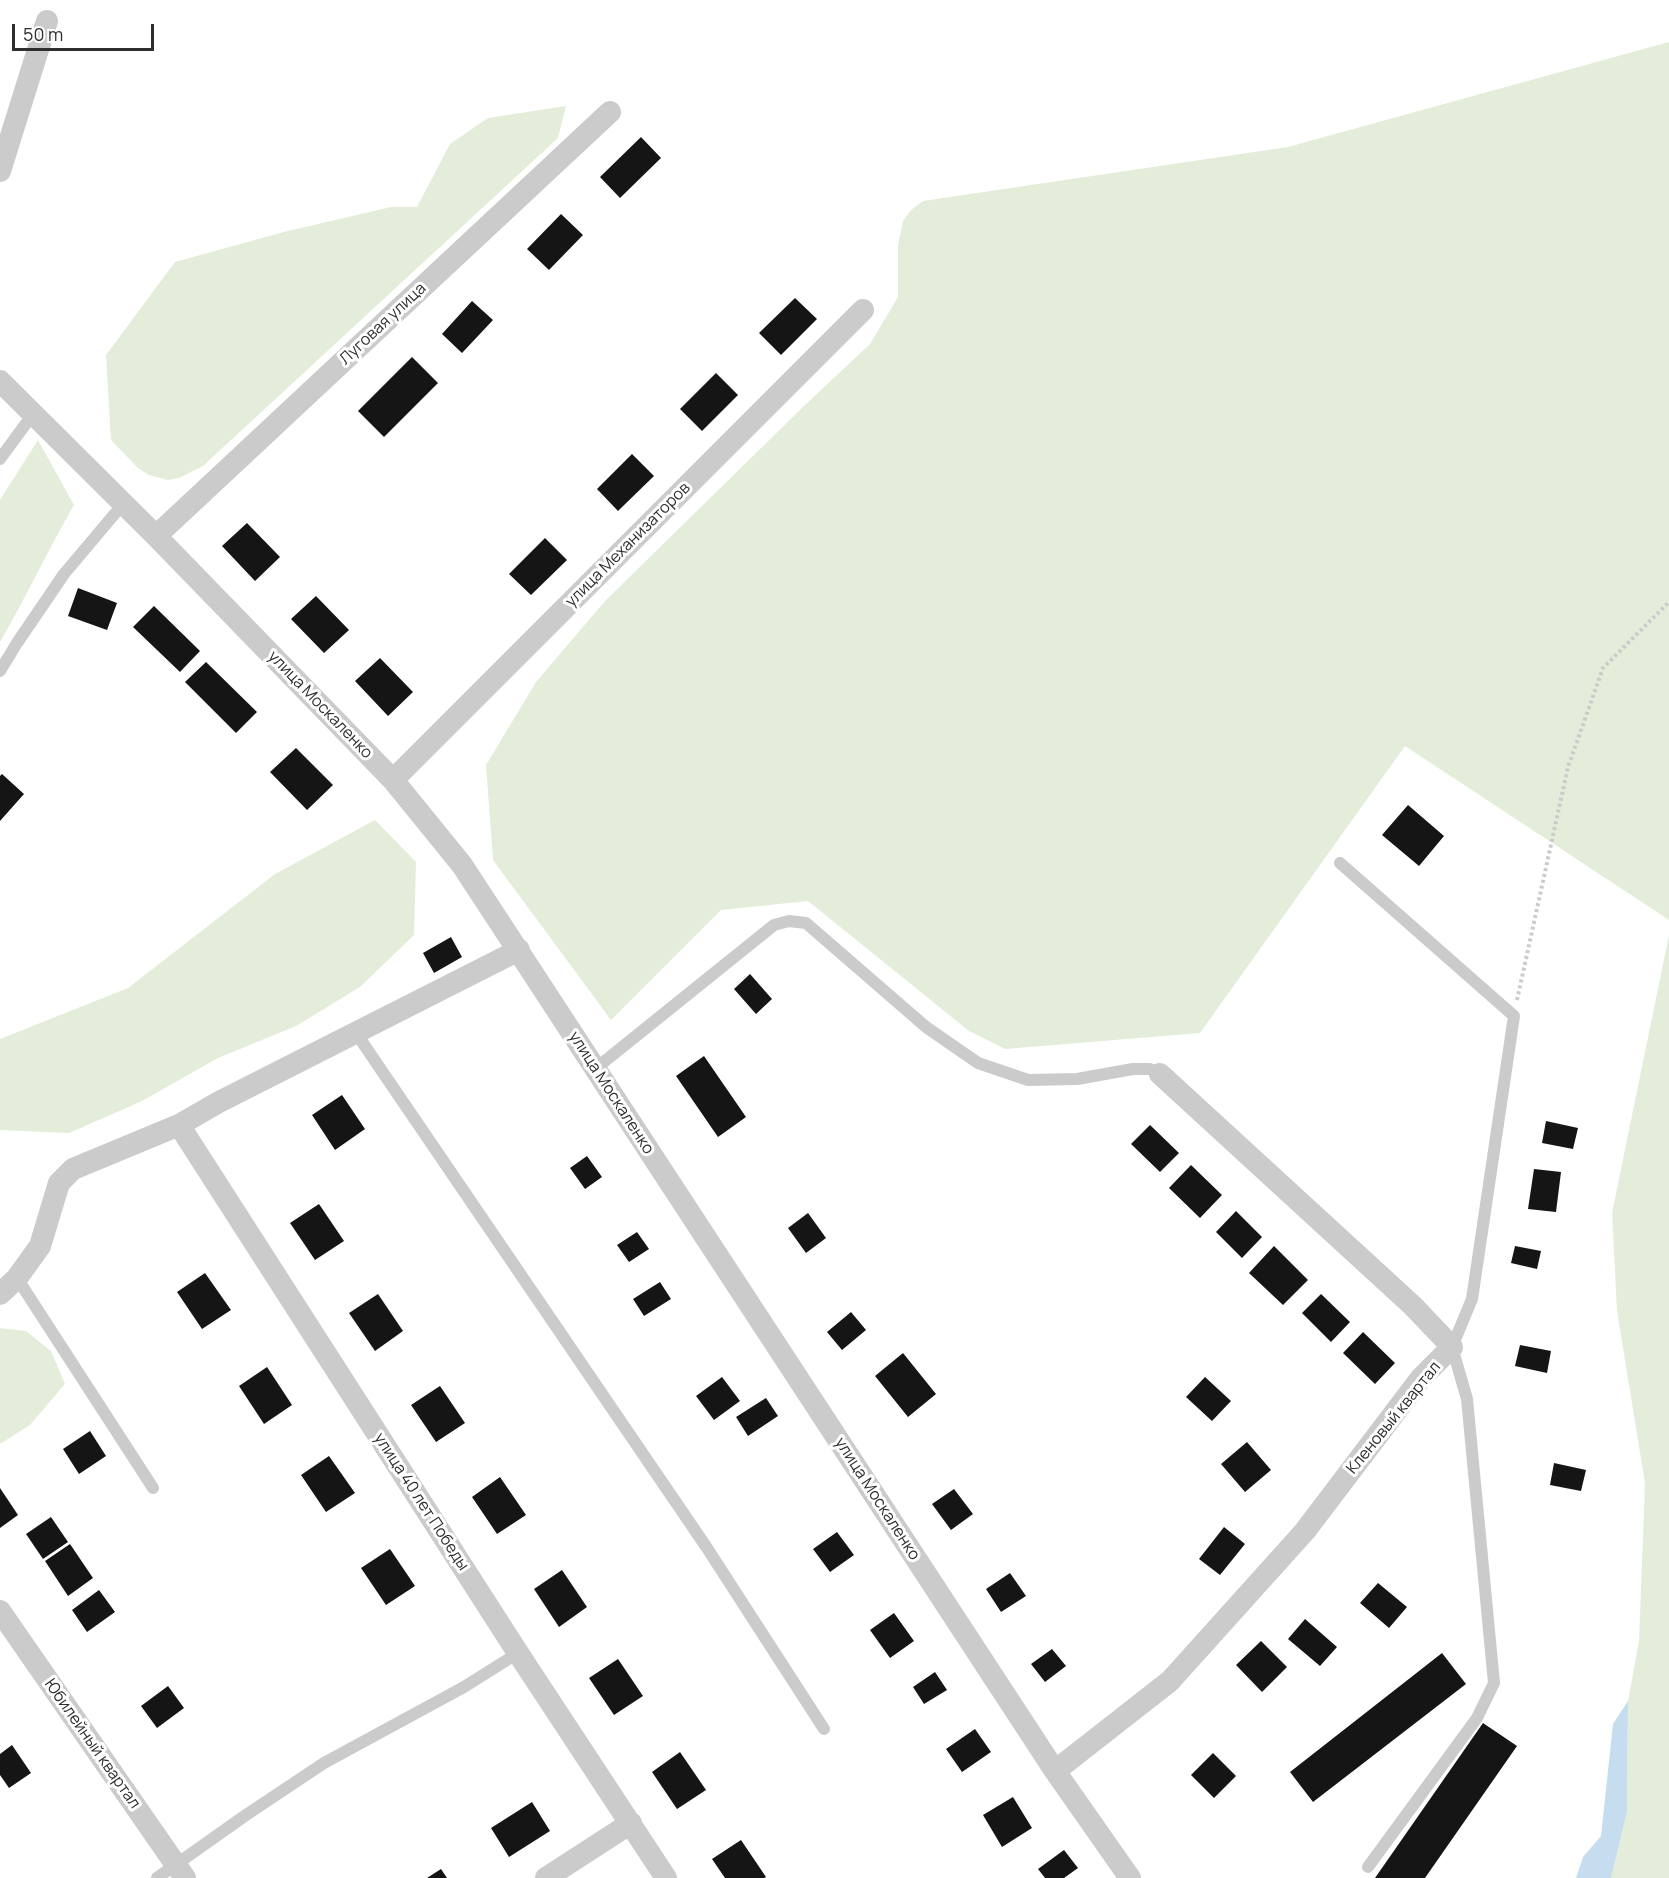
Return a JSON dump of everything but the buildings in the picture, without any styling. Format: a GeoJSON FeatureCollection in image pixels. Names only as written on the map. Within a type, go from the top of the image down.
{"type":"FeatureCollection","features":[{"type":"Feature","properties":{"kind":"street"},"geometry":{"type":"LineString","coordinates":[[0,171],[47,21]]}},
{"type":"Feature","properties":{"kind":"street","name":"Луговая улица"},"geometry":{"type":"LineString","coordinates":[[156,536],[610,112]]}},
{"type":"Feature","properties":{"kind":"street","name":"улица Механизаторов"},"geometry":{"type":"LineString","coordinates":[[393,780],[863,310]]}},
{"type":"Feature","properties":{"kind":"street","name":"улица Москаленко"},"geometry":{"type":"LineString","coordinates":[[0,381],[156,536],[393,780],[462,864],[1055,1771],[1130,1878]]}},
{"type":"Feature","properties":{"kind":"street"},"geometry":{"type":"LineString","coordinates":[[0,1294],[17,1278],[40,1246],[59,1183],[73,1169],[179,1125],[219,1102],[519,950]]}},
{"type":"Feature","properties":{"kind":"street","name":"Кленовый квартал"},"geometry":{"type":"LineString","coordinates":[[1055,1771],[1170,1681],[1305,1531],[1422,1378],[1452,1347],[1413,1306],[1160,1074]]}},
{"type":"Feature","properties":{"kind":"street","name":"улица 40 лет Победы"},"geometry":{"type":"LineString","coordinates":[[179,1125],[518,1653],[666,1878]]}},
{"type":"Feature","properties":{"kind":"street","name":"Юбилейный квартал"},"geometry":{"type":"LineString","coordinates":[[0,1611],[181,1872]]}},
{"type":"Feature","properties":{"kind":"street"},"geometry":{"type":"LineString","coordinates":[[546,1878],[631,1823]]}},
{"type":"Feature","properties":{"kind":"lane"},"geometry":{"type":"LineString","coordinates":[[0,459],[33,414]]}},
{"type":"Feature","properties":{"kind":"lane"},"geometry":{"type":"LineString","coordinates":[[0,671],[64,574],[123,504]]}},
{"type":"Feature","properties":{"kind":"lane"},"geometry":{"type":"LineString","coordinates":[[1340,863],[1514,1016],[1472,1299],[1452,1347],[1467,1399],[1494,1683],[1477,1718],[1368,1868]]}},
{"type":"Feature","properties":{"kind":"lane"},"geometry":{"type":"LineString","coordinates":[[595,1069],[774,925],[789,921],[806,923],[926,1028],[978,1063],[1028,1080],[1077,1079],[1132,1069],[1150,1069],[1160,1074]]}},
{"type":"Feature","properties":{"kind":"lane"},"geometry":{"type":"LineString","coordinates":[[356,1033],[707,1548],[824,1729]]}},
{"type":"Feature","properties":{"kind":"lane"},"geometry":{"type":"LineString","coordinates":[[17,1278],[153,1488]]}},
{"type":"Feature","properties":{"kind":"lane"},"geometry":{"type":"LineString","coordinates":[[157,1878],[181,1872],[246,1815],[324,1763],[464,1687],[518,1653]]}},
{"type":"Feature","properties":{"kind":"path"},"geometry":{"type":"LineString","coordinates":[[1514,1016],[1568,767],[1604,668],[1669,602]]}},
{"type":"Feature","properties":{"kind":"green space"},"geometry":{"type":"Polygon","coordinates":[[[1669,42],[1669,920],[1405,746],[1200,1033],[1005,1049],[969,1031],[808,901],[721,910],[611,1020],[493,860],[486,765],[536,682],[605,601],[870,344],[898,297],[898,245],[903,221],[911,210],[923,201],[1288,147],[1669,42]]]}},
{"type":"Feature","properties":{"kind":"green space"},"geometry":{"type":"Polygon","coordinates":[[[566,106],[558,138],[203,466],[179,478],[168,480],[149,475],[138,468],[111,440],[106,355],[175,262],[284,232],[391,207],[417,207],[450,144],[488,118],[566,106]]]}},
{"type":"Feature","properties":{"kind":"green space"},"geometry":{"type":"Polygon","coordinates":[[[38,440],[74,505],[0,642],[0,500],[38,440]]]}},
{"type":"Feature","properties":{"kind":"green space"},"geometry":{"type":"Polygon","coordinates":[[[375,820],[416,862],[414,935],[360,987],[296,1026],[218,1058],[142,1101],[69,1133],[0,1130],[0,1039],[128,988],[275,874],[375,820]]]}},
{"type":"Feature","properties":{"kind":"green space"},"geometry":{"type":"Polygon","coordinates":[[[1669,935],[1669,1878],[1611,1878],[1627,1812],[1628,1701],[1639,1641],[1645,1483],[1617,1311],[1612,1213],[1669,935]]]}},
{"type":"Feature","properties":{"kind":"green space"},"geometry":{"type":"Polygon","coordinates":[[[0,1328],[26,1331],[51,1351],[65,1384],[30,1425],[0,1444],[0,1328]]]}},
{"type":"Feature","properties":{"kind":"water"},"geometry":{"type":"Polygon","coordinates":[[[1628,1701],[1627,1812],[1611,1878],[1576,1878],[1583,1857],[1601,1836],[1613,1724],[1628,1701]]]}}]}
